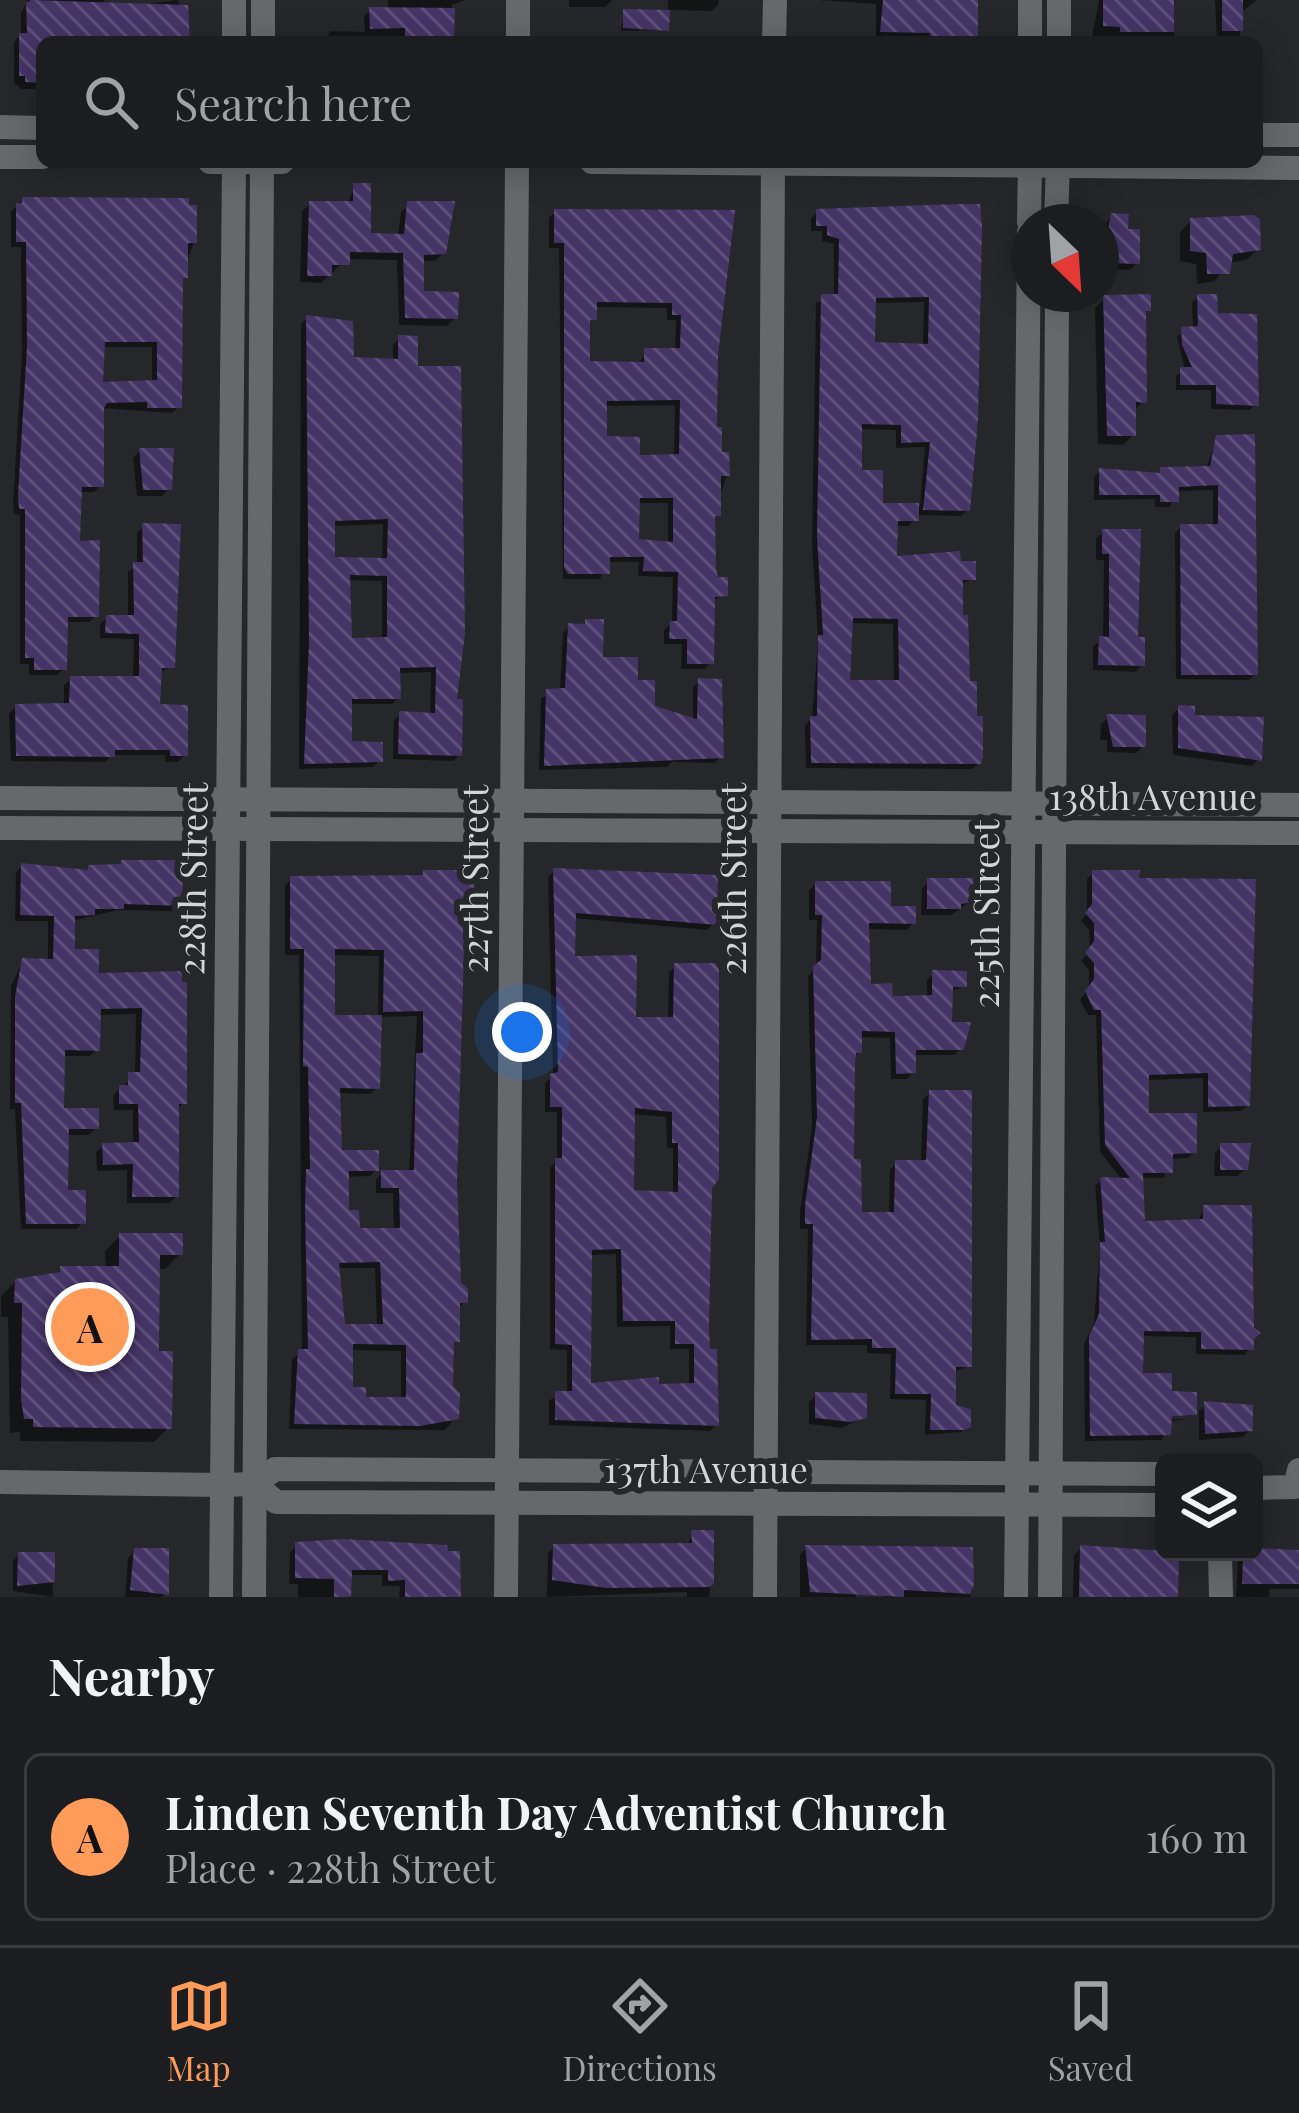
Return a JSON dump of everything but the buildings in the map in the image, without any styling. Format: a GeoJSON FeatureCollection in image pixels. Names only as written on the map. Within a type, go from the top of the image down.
{"type":"FeatureCollection","features":[{"type":"Feature","properties":{"kind":"street"},"geometry":{"type":"LineString","coordinates":[[234,0],[234,36]]}},
{"type":"Feature","properties":{"kind":"street"},"geometry":{"type":"LineString","coordinates":[[263,0],[263,36]]}},
{"type":"Feature","properties":{"kind":"street"},"geometry":{"type":"LineString","coordinates":[[518,0],[518,36]]}},
{"type":"Feature","properties":{"kind":"street"},"geometry":{"type":"LineString","coordinates":[[774,36],[775,0]]}},
{"type":"Feature","properties":{"kind":"street"},"geometry":{"type":"LineString","coordinates":[[1030,0],[1030,36]]}},
{"type":"Feature","properties":{"kind":"street"},"geometry":{"type":"LineString","coordinates":[[1059,0],[1059,36]]}},
{"type":"Feature","properties":{"kind":"street"},"geometry":{"type":"LineString","coordinates":[[0,127],[36,128]]}},
{"type":"Feature","properties":{"kind":"street"},"geometry":{"type":"LineString","coordinates":[[1263,135],[1299,135]]}},
{"type":"Feature","properties":{"kind":"street"},"geometry":{"type":"LineString","coordinates":[[0,157],[36,158]]}},
{"type":"Feature","properties":{"kind":"street"},"geometry":{"type":"LineString","coordinates":[[1263,167],[1299,168]]}},
{"type":"Feature","properties":{"kind":"street","name":"228th Street"},"geometry":{"type":"LineString","coordinates":[[221,1597],[234,168]]}},
{"type":"Feature","properties":{"kind":"street","name":"228th Street"},"geometry":{"type":"LineString","coordinates":[[254,1597],[262,168]]}},
{"type":"Feature","properties":{"kind":"street","name":"227th Street"},"geometry":{"type":"LineString","coordinates":[[506,1597],[517,168]]}},
{"type":"Feature","properties":{"kind":"street","name":"226th Street"},"geometry":{"type":"LineString","coordinates":[[765,1597],[773,168]]}},
{"type":"Feature","properties":{"kind":"street"},"geometry":{"type":"LineString","coordinates":[[1029,204],[1030,168]]}},
{"type":"Feature","properties":{"kind":"street"},"geometry":{"type":"LineString","coordinates":[[1057,204],[1058,168]]}},
{"type":"Feature","properties":{"kind":"street","name":"225th Street"},"geometry":{"type":"LineString","coordinates":[[1016,1597],[1028,312]]}},
{"type":"Feature","properties":{"kind":"street","name":"225th Street"},"geometry":{"type":"LineString","coordinates":[[1050,1597],[1057,312]]}},
{"type":"Feature","properties":{"kind":"street","name":"138th Avenue"},"geometry":{"type":"LineString","coordinates":[[0,799],[1299,805]]}},
{"type":"Feature","properties":{"kind":"street","name":"138th Avenue"},"geometry":{"type":"LineString","coordinates":[[0,828],[230,833],[1299,833]]}},
{"type":"Feature","properties":{"kind":"street"},"geometry":{"type":"LineString","coordinates":[[227,1045],[259,1048]]}},
{"type":"Feature","properties":{"kind":"street"},"geometry":{"type":"LineString","coordinates":[[224,1259],[256,1261]]}},
{"type":"Feature","properties":{"kind":"street","name":"137th Avenue"},"geometry":{"type":"LineString","coordinates":[[0,1482],[255,1484],[275,1469],[1155,1474]]}},
{"type":"Feature","properties":{"kind":"street"},"geometry":{"type":"LineString","coordinates":[[1263,1488],[1295,1487],[1299,1470]]}},
{"type":"Feature","properties":{"kind":"street","name":"137th Avenue"},"geometry":{"type":"LineString","coordinates":[[255,1484],[276,1502],[1155,1505]]}},
{"type":"Feature","properties":{"kind":"street"},"geometry":{"type":"LineString","coordinates":[[1220,1561],[1221,1597]]}},
{"type":"Feature","properties":{"kind":"place","name":"Linden Seventh Day Adventist Church"},"geometry":{"type":"Point","coordinates":[90,1327]}}]}
